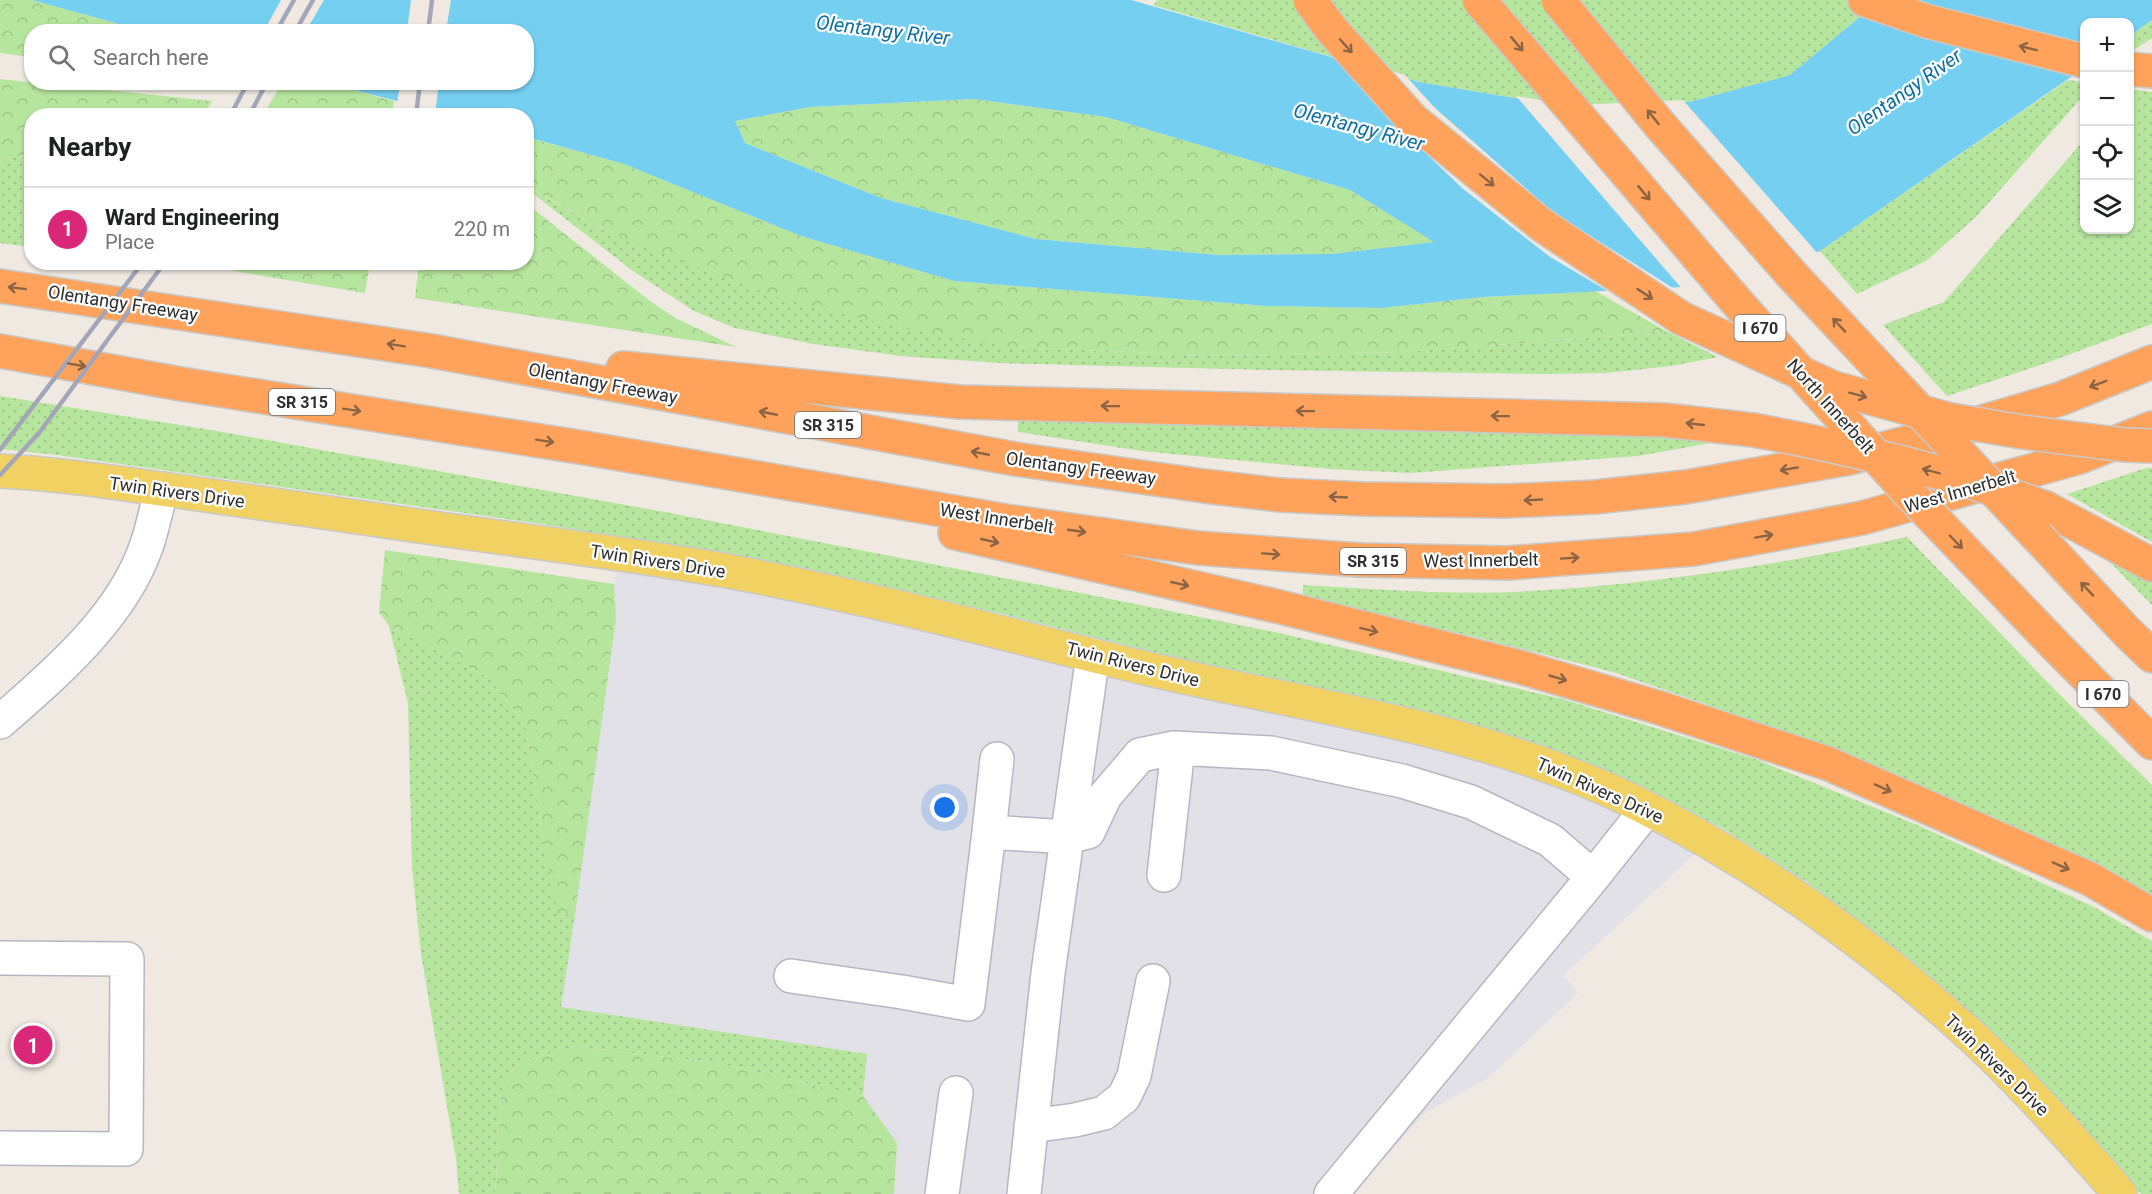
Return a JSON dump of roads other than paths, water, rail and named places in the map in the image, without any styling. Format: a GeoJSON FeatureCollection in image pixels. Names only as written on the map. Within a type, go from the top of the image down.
{"type":"FeatureCollection","features":[{"type":"Feature","properties":{"kind":"highway"},"geometry":{"type":"LineString","coordinates":[[1310,0],[1331,30],[1413,120],[1542,225],[1681,318],[1834,388],[1951,420],[2022,432],[2125,445],[2152,446]]}},
{"type":"Feature","properties":{"kind":"highway","name":"North Innerbelt"},"geometry":{"type":"LineString","coordinates":[[1479,0],[1736,301],[1909,493],[2152,743]]}},
{"type":"Feature","properties":{"kind":"highway"},"geometry":{"type":"LineString","coordinates":[[1558,0],[1660,126],[1793,276],[2152,656]]}},
{"type":"Feature","properties":{"kind":"highway"},"geometry":{"type":"LineString","coordinates":[[1865,0],[1926,21],[2080,60]]}},
{"type":"Feature","properties":{"kind":"highway"},"geometry":{"type":"LineString","coordinates":[[2134,69],[2152,71]]}},
{"type":"Feature","properties":{"kind":"highway","name":"Olentangy Freeway"},"geometry":{"type":"LineString","coordinates":[[0,285],[454,355],[1015,459],[1204,486],[1303,496],[1506,501],[1595,497],[1686,488],[1849,458],[1954,430],[2060,399],[2152,362]]}},
{"type":"Feature","properties":{"kind":"highway","name":"SR 315"},"geometry":{"type":"LineString","coordinates":[[0,351],[181,384],[585,448]]}},
{"type":"Feature","properties":{"kind":"highway"},"geometry":{"type":"LineString","coordinates":[[454,355],[657,370],[960,402],[1664,420],[1753,430],[1815,441],[1966,480],[2046,508],[2152,565]]}},
{"type":"Feature","properties":{"kind":"highway","name":"West Innerbelt"},"geometry":{"type":"LineString","coordinates":[[585,448],[1006,520],[1198,548],[1360,560],[1508,562],[1694,549],[1862,518],[2080,457],[2152,428]]}},
{"type":"Feature","properties":{"kind":"highway"},"geometry":{"type":"LineString","coordinates":[[585,448],[1280,607],[1520,667],[1660,708],[1829,764],[2090,879],[2152,915]]}},
{"type":"Feature","properties":{"kind":"main road","name":"Twin Rivers Drive"},"geometry":{"type":"LineString","coordinates":[[0,471],[42,473],[162,489],[733,572],[939,616],[1197,680],[1423,729],[1492,747],[1557,769],[1647,809],[1714,845],[1827,919],[1903,978],[1978,1043],[2048,1113],[2115,1192]]}},
{"type":"Feature","properties":{"kind":"street"},"geometry":{"type":"LineString","coordinates":[[0,722],[59,671],[102,622],[127,585],[146,549],[162,489]]}},
{"type":"Feature","properties":{"kind":"street"},"geometry":{"type":"LineString","coordinates":[[1024,1194],[1048,973],[1094,655]]}},
{"type":"Feature","properties":{"kind":"street"},"geometry":{"type":"LineString","coordinates":[[989,832],[1067,837],[1088,832],[1105,796],[1140,755],[1178,748],[1271,753],[1402,781],[1471,802],[1550,840],[1593,877]]}},
{"type":"Feature","properties":{"kind":"street"},"geometry":{"type":"LineString","coordinates":[[1164,874],[1178,748]]}},
{"type":"Feature","properties":{"kind":"street"},"geometry":{"type":"LineString","coordinates":[[791,976],[968,1004],[997,759]]}},
{"type":"Feature","properties":{"kind":"street"},"geometry":{"type":"LineString","coordinates":[[1331,1194],[1647,809]]}},
{"type":"Feature","properties":{"kind":"street"},"geometry":{"type":"LineString","coordinates":[[0,958],[127,959],[126,1149],[0,1148]]}},
{"type":"Feature","properties":{"kind":"street"},"geometry":{"type":"LineString","coordinates":[[1031,1126],[1075,1120],[1104,1113],[1124,1097],[1134,1076],[1153,981]]}},
{"type":"Feature","properties":{"kind":"street"},"geometry":{"type":"LineString","coordinates":[[942,1194],[956,1093]]}},
{"type":"Feature","properties":{"kind":"water","name":"Olentangy River"},"geometry":{"type":"Polygon","coordinates":[[[32,0],[1131,0],[1419,82],[1574,108],[1689,102],[1790,75],[1880,0],[2152,0],[2152,20],[2134,33],[2134,18],[2080,18],[2080,71],[1820,251],[1723,285],[1483,297],[1381,308],[1266,306],[954,281],[801,236],[624,164],[534,139],[534,108],[424,108],[354,90],[534,90],[534,24],[119,24],[32,0]],[[974,99],[810,107],[735,121],[745,143],[881,198],[1036,239],[1218,255],[1332,254],[1434,242],[1350,190],[1106,117],[974,99]]]}},
{"type":"Feature","properties":{"kind":"railway"},"geometry":{"type":"LineString","coordinates":[[280,24],[294,0]]}},
{"type":"Feature","properties":{"kind":"railway"},"geometry":{"type":"LineString","coordinates":[[300,24],[313,0]]}},
{"type":"Feature","properties":{"kind":"railway"},"geometry":{"type":"LineString","coordinates":[[429,24],[432,0]]}},
{"type":"Feature","properties":{"kind":"railway"},"geometry":{"type":"LineString","coordinates":[[234,108],[244,90]]}},
{"type":"Feature","properties":{"kind":"railway"},"geometry":{"type":"LineString","coordinates":[[253,108],[263,90]]}},
{"type":"Feature","properties":{"kind":"railway"},"geometry":{"type":"LineString","coordinates":[[417,108],[419,90]]}},
{"type":"Feature","properties":{"kind":"railway"},"geometry":{"type":"LineString","coordinates":[[0,450],[137,270]]}},
{"type":"Feature","properties":{"kind":"railway"},"geometry":{"type":"LineString","coordinates":[[0,475],[39,433],[159,270]]}},
{"type":"Feature","properties":{"kind":"place","name":"Ward Engineering"},"geometry":{"type":"Point","coordinates":[33,1045]}}]}
